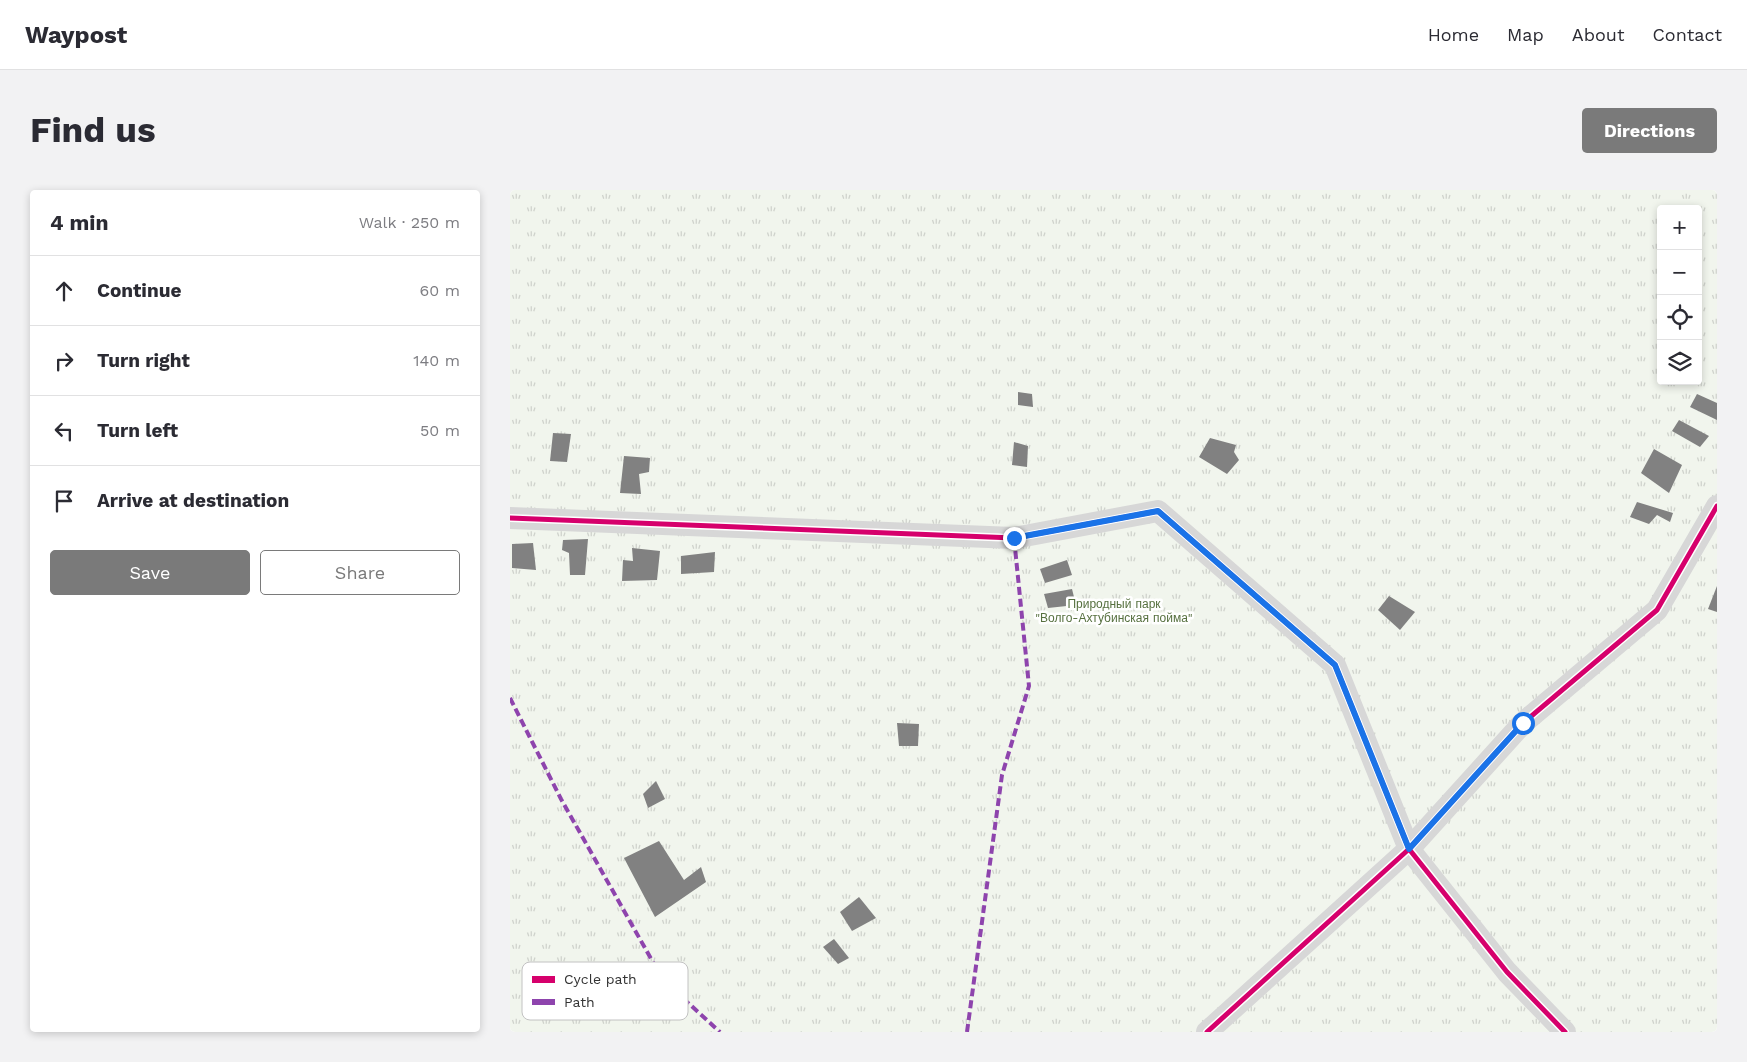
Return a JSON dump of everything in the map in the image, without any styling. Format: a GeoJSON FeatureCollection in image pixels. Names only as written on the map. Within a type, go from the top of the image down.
{"type":"FeatureCollection","features":[{"type":"Feature","properties":{"kind":"street"},"geometry":{"type":"LineString","coordinates":[[1207,1032],[1409,849],[1523,723],[1657,610],[1717,506]]}},
{"type":"Feature","properties":{"kind":"street"},"geometry":{"type":"LineString","coordinates":[[510,518],[1014,538],[1158,511],[1335,665],[1409,849],[1507,972],[1565,1032]]}},
{"type":"Feature","properties":{"kind":"green space","name":"Природный парк \"Волго-Ахтубинская пойма\""},"geometry":{"type":"Polygon","coordinates":[[[510,190],[1717,190],[1717,1032],[510,1032],[510,190]]]}},
{"type":"Feature","properties":{"kind":"building"},"geometry":{"type":"Polygon","coordinates":[[[1018,392],[1032,394],[1033,407],[1018,405],[1018,392]]]}},
{"type":"Feature","properties":{"kind":"building"},"geometry":{"type":"Polygon","coordinates":[[[1697,394],[1717,403],[1717,420],[1690,407],[1697,394]]]}},
{"type":"Feature","properties":{"kind":"building"},"geometry":{"type":"Polygon","coordinates":[[[1679,420],[1709,436],[1700,447],[1672,431],[1679,420]]]}},
{"type":"Feature","properties":{"kind":"building"},"geometry":{"type":"Polygon","coordinates":[[[553,433],[571,434],[567,462],[550,461],[553,433]]]}},
{"type":"Feature","properties":{"kind":"building"},"geometry":{"type":"Polygon","coordinates":[[[1210,438],[1236,445],[1234,452],[1239,460],[1227,474],[1199,457],[1210,438]]]}},
{"type":"Feature","properties":{"kind":"building"},"geometry":{"type":"Polygon","coordinates":[[[1014,442],[1028,446],[1027,467],[1012,465],[1014,442]]]}},
{"type":"Feature","properties":{"kind":"building"},"geometry":{"type":"Polygon","coordinates":[[[1654,449],[1682,465],[1669,493],[1641,473],[1654,449]]]}},
{"type":"Feature","properties":{"kind":"building"},"geometry":{"type":"Polygon","coordinates":[[[624,456],[650,458],[649,472],[639,474],[641,494],[620,493],[624,456]]]}},
{"type":"Feature","properties":{"kind":"building"},"geometry":{"type":"Polygon","coordinates":[[[1637,502],[1673,513],[1670,522],[1657,515],[1649,524],[1630,517],[1637,502]]]}},
{"type":"Feature","properties":{"kind":"building"},"geometry":{"type":"Polygon","coordinates":[[[588,539],[585,575],[570,575],[569,553],[562,550],[563,540],[588,539]]]}},
{"type":"Feature","properties":{"kind":"building"},"geometry":{"type":"Polygon","coordinates":[[[533,543],[536,570],[512,568],[512,544],[533,543]]]}},
{"type":"Feature","properties":{"kind":"building"},"geometry":{"type":"Polygon","coordinates":[[[632,548],[660,551],[657,580],[622,581],[623,560],[633,561],[632,548]]]}},
{"type":"Feature","properties":{"kind":"building"},"geometry":{"type":"Polygon","coordinates":[[[715,552],[714,572],[681,574],[681,556],[715,552]]]}},
{"type":"Feature","properties":{"kind":"building"},"geometry":{"type":"Polygon","coordinates":[[[1067,560],[1072,575],[1045,583],[1040,569],[1067,560]]]}},
{"type":"Feature","properties":{"kind":"building"},"geometry":{"type":"Polygon","coordinates":[[[1717,586],[1717,612],[1708,609],[1717,586]]]}},
{"type":"Feature","properties":{"kind":"building"},"geometry":{"type":"Polygon","coordinates":[[[1072,589],[1076,605],[1048,608],[1044,594],[1072,589]]]}},
{"type":"Feature","properties":{"kind":"building"},"geometry":{"type":"Polygon","coordinates":[[[1389,596],[1415,612],[1400,630],[1378,610],[1389,596]]]}},
{"type":"Feature","properties":{"kind":"building"},"geometry":{"type":"Polygon","coordinates":[[[897,723],[919,724],[918,746],[899,746],[897,723]]]}},
{"type":"Feature","properties":{"kind":"building"},"geometry":{"type":"Polygon","coordinates":[[[656,781],[665,799],[648,808],[643,794],[656,781]]]}},
{"type":"Feature","properties":{"kind":"building"},"geometry":{"type":"Polygon","coordinates":[[[659,841],[684,880],[701,867],[706,882],[655,917],[624,858],[659,841]]]}},
{"type":"Feature","properties":{"kind":"building"},"geometry":{"type":"Polygon","coordinates":[[[859,897],[876,918],[852,931],[840,912],[859,897]]]}},
{"type":"Feature","properties":{"kind":"building"},"geometry":{"type":"Polygon","coordinates":[[[834,939],[849,958],[838,964],[823,947],[834,939]]]}},
{"type":"Feature","properties":{"kind":"marked path"},"geometry":{"type":"LineString","coordinates":[[967,1032],[1002,775],[1029,686],[1014,538]]}},
{"type":"Feature","properties":{"kind":"marked path"},"geometry":{"type":"LineString","coordinates":[[510,698],[561,799],[653,962]]}},
{"type":"Feature","properties":{"kind":"marked path"},"geometry":{"type":"LineString","coordinates":[[688,1003],[720,1032]]}},
{"type":"Feature","properties":{"kind":"cycle path"},"geometry":{"type":"LineString","coordinates":[[1207,1032],[1409,849],[1523,723],[1657,610],[1717,506]]}},
{"type":"Feature","properties":{"kind":"cycle path"},"geometry":{"type":"LineString","coordinates":[[510,518],[1014,538],[1158,511],[1335,665],[1409,849],[1507,972],[1565,1032]]}},
{"type":"Feature","properties":{"kind":"route"},"geometry":{"type":"LineString","coordinates":[[1014,538],[1158,511],[1335,665],[1409,849],[1523,723]]}}]}
